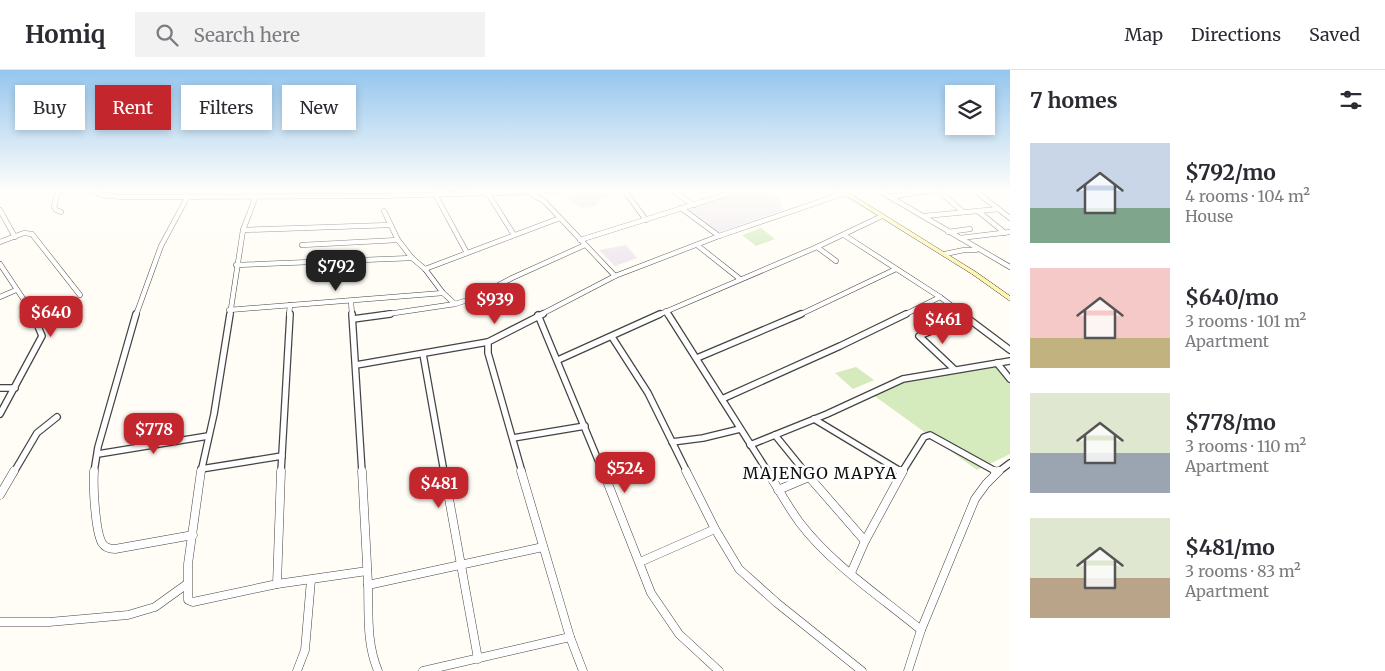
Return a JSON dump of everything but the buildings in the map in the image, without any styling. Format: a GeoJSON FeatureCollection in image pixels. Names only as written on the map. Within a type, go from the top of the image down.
{"type":"FeatureCollection","features":[{"type":"Feature","properties":{"kind":"main road"},"geometry":{"type":"LineString","coordinates":[[885,218],[987,281],[1010,299]]}},
{"type":"Feature","properties":{"kind":"street"},"geometry":{"type":"LineString","coordinates":[[4,218],[15,237]]}},
{"type":"Feature","properties":{"kind":"street"},"geometry":{"type":"LineString","coordinates":[[174,218],[158,251],[127,346],[94,468],[94,498],[101,542],[105,548],[111,550],[193,535]]}},
{"type":"Feature","properties":{"kind":"street"},"geometry":{"type":"LineString","coordinates":[[248,218],[243,230],[236,265],[214,414],[201,469],[187,584],[188,600],[193,602],[277,584],[367,571]]}},
{"type":"Feature","properties":{"kind":"street"},"geometry":{"type":"LineString","coordinates":[[387,218],[398,240],[412,258],[425,269],[443,293],[455,304]]}},
{"type":"Feature","properties":{"kind":"street"},"geometry":{"type":"LineString","coordinates":[[449,218],[467,253]]}},
{"type":"Feature","properties":{"kind":"street"},"geometry":{"type":"LineString","coordinates":[[504,218],[514,235]]}},
{"type":"Feature","properties":{"kind":"street"},"geometry":{"type":"LineString","coordinates":[[425,269],[560,218]]}},
{"type":"Feature","properties":{"kind":"street"},"geometry":{"type":"LineString","coordinates":[[560,218],[615,276]]}},
{"type":"Feature","properties":{"kind":"street"},"geometry":{"type":"LineString","coordinates":[[580,240],[652,218]]}},
{"type":"Feature","properties":{"kind":"street"},"geometry":{"type":"LineString","coordinates":[[695,218],[719,236]]}},
{"type":"Feature","properties":{"kind":"street"},"geometry":{"type":"LineString","coordinates":[[356,365],[488,342],[615,276],[769,218]]}},
{"type":"Feature","properties":{"kind":"street"},"geometry":{"type":"LineString","coordinates":[[558,360],[666,311],[844,235],[859,225],[877,218]]}},
{"type":"Feature","properties":{"kind":"street"},"geometry":{"type":"LineString","coordinates":[[927,218],[1010,268]]}},
{"type":"Feature","properties":{"kind":"street"},"geometry":{"type":"LineString","coordinates":[[987,218],[1007,233]]}},
{"type":"Feature","properties":{"kind":"street"},"geometry":{"type":"LineString","coordinates":[[243,230],[390,225]]}},
{"type":"Feature","properties":{"kind":"street"},"geometry":{"type":"LineString","coordinates":[[948,232],[970,229]]}},
{"type":"Feature","properties":{"kind":"street"},"geometry":{"type":"LineString","coordinates":[[0,242],[24,233],[32,234],[80,294]]}},
{"type":"Feature","properties":{"kind":"street"},"geometry":{"type":"LineString","coordinates":[[959,238],[1007,233]]}},
{"type":"Feature","properties":{"kind":"street"},"geometry":{"type":"LineString","coordinates":[[844,235],[968,316],[1010,350]]}},
{"type":"Feature","properties":{"kind":"street"},"geometry":{"type":"LineString","coordinates":[[302,245],[398,240]]}},
{"type":"Feature","properties":{"kind":"street"},"geometry":{"type":"LineString","coordinates":[[353,319],[455,304],[474,298],[512,278],[585,245]]}},
{"type":"Feature","properties":{"kind":"street"},"geometry":{"type":"LineString","coordinates":[[696,245],[740,279]]}},
{"type":"Feature","properties":{"kind":"street"},"geometry":{"type":"LineString","coordinates":[[817,247],[836,261]]}},
{"type":"Feature","properties":{"kind":"street"},"geometry":{"type":"LineString","coordinates":[[945,254],[964,250],[978,250]]}},
{"type":"Feature","properties":{"kind":"street"},"geometry":{"type":"LineString","coordinates":[[236,265],[412,258]]}},
{"type":"Feature","properties":{"kind":"street"},"geometry":{"type":"LineString","coordinates":[[0,264],[3,274],[28,305],[42,331],[42,336],[0,414]]}},
{"type":"Feature","properties":{"kind":"street"},"geometry":{"type":"LineString","coordinates":[[697,358],[790,319],[896,269]]}},
{"type":"Feature","properties":{"kind":"street"},"geometry":{"type":"LineString","coordinates":[[0,297],[16,290]]}},
{"type":"Feature","properties":{"kind":"street"},"geometry":{"type":"LineString","coordinates":[[230,310],[443,293]]}},
{"type":"Feature","properties":{"kind":"street"},"geometry":{"type":"LineString","coordinates":[[722,399],[840,346],[940,297]]}},
{"type":"Feature","properties":{"kind":"street"},"geometry":{"type":"LineString","coordinates":[[351,301],[371,654],[378,671]]}},
{"type":"Feature","properties":{"kind":"street"},"geometry":{"type":"LineString","coordinates":[[277,584],[278,517],[290,305]]}},
{"type":"Feature","properties":{"kind":"street"},"geometry":{"type":"LineString","coordinates":[[666,311],[800,523],[823,548],[851,573],[922,630]]}},
{"type":"Feature","properties":{"kind":"street"},"geometry":{"type":"LineString","coordinates":[[538,315],[585,426],[651,593],[664,614],[690,645],[719,671]]}},
{"type":"Feature","properties":{"kind":"street"},"geometry":{"type":"LineString","coordinates":[[954,369],[918,336],[968,316]]}},
{"type":"Feature","properties":{"kind":"street"},"geometry":{"type":"LineString","coordinates":[[612,336],[648,393],[728,554],[754,584],[862,671]]}},
{"type":"Feature","properties":{"kind":"street"},"geometry":{"type":"LineString","coordinates":[[488,342],[488,353],[543,547],[570,636],[583,671]]}},
{"type":"Feature","properties":{"kind":"street"},"geometry":{"type":"LineString","coordinates":[[423,354],[460,567],[478,658]]}},
{"type":"Feature","properties":{"kind":"street"},"geometry":{"type":"LineString","coordinates":[[750,445],[903,379],[954,369],[1010,362]]}},
{"type":"Feature","properties":{"kind":"street"},"geometry":{"type":"LineString","coordinates":[[997,364],[1010,379]]}},
{"type":"Feature","properties":{"kind":"street"},"geometry":{"type":"LineString","coordinates":[[0,388],[15,388]]}},
{"type":"Feature","properties":{"kind":"street"},"geometry":{"type":"LineString","coordinates":[[0,495],[37,433],[56,417]]}},
{"type":"Feature","properties":{"kind":"street"},"geometry":{"type":"LineString","coordinates":[[814,419],[902,472]]}},
{"type":"Feature","properties":{"kind":"street"},"geometry":{"type":"LineString","coordinates":[[513,438],[585,426]]}},
{"type":"Feature","properties":{"kind":"street"},"geometry":{"type":"LineString","coordinates":[[672,442],[703,438],[740,429]]}},
{"type":"Feature","properties":{"kind":"street"},"geometry":{"type":"LineString","coordinates":[[775,435],[808,477],[864,541]]}},
{"type":"Feature","properties":{"kind":"street"},"geometry":{"type":"LineString","coordinates":[[851,573],[864,541],[920,441],[930,435],[956,447],[997,472]]}},
{"type":"Feature","properties":{"kind":"street"},"geometry":{"type":"LineString","coordinates":[[98,454],[208,436]]}},
{"type":"Feature","properties":{"kind":"street"},"geometry":{"type":"LineString","coordinates":[[201,469],[282,456]]}},
{"type":"Feature","properties":{"kind":"street"},"geometry":{"type":"LineString","coordinates":[[908,671],[922,630],[971,506],[983,486],[997,472],[1010,463]]}},
{"type":"Feature","properties":{"kind":"street"},"geometry":{"type":"LineString","coordinates":[[778,490],[808,477]]}},
{"type":"Feature","properties":{"kind":"street"},"geometry":{"type":"LineString","coordinates":[[640,562],[715,529]]}},
{"type":"Feature","properties":{"kind":"street"},"geometry":{"type":"LineString","coordinates":[[368,585],[460,567],[543,547]]}},
{"type":"Feature","properties":{"kind":"street"},"geometry":{"type":"LineString","coordinates":[[299,668],[305,650],[311,580]]}},
{"type":"Feature","properties":{"kind":"street"},"geometry":{"type":"LineString","coordinates":[[0,622],[49,622],[128,615],[155,606],[187,584]]}},
{"type":"Feature","properties":{"kind":"street"},"geometry":{"type":"LineString","coordinates":[[423,671],[570,636]]}},
{"type":"Feature","properties":{"kind":"shaded area"},"geometry":{"type":"Polygon","coordinates":[[[698,218],[760,218],[718,233],[698,218]]]}},
{"type":"Feature","properties":{"kind":"shaded area"},"geometry":{"type":"Polygon","coordinates":[[[626,245],[637,258],[615,266],[599,250],[626,245]]]}},
{"type":"Feature","properties":{"kind":"green space"},"geometry":{"type":"Polygon","coordinates":[[[761,228],[775,239],[756,246],[742,235],[761,228]]]}},
{"type":"Feature","properties":{"kind":"green space"},"geometry":{"type":"Polygon","coordinates":[[[992,363],[1010,384],[1010,454],[977,470],[869,392],[907,378],[992,363]]]}},
{"type":"Feature","properties":{"kind":"green space"},"geometry":{"type":"Polygon","coordinates":[[[856,367],[874,380],[853,389],[835,373],[856,367]]]}},
{"type":"Feature","properties":{"kind":"district","name":"MAJENGO MAPYA"},"geometry":{"type":"Point","coordinates":[820,473]}}]}
